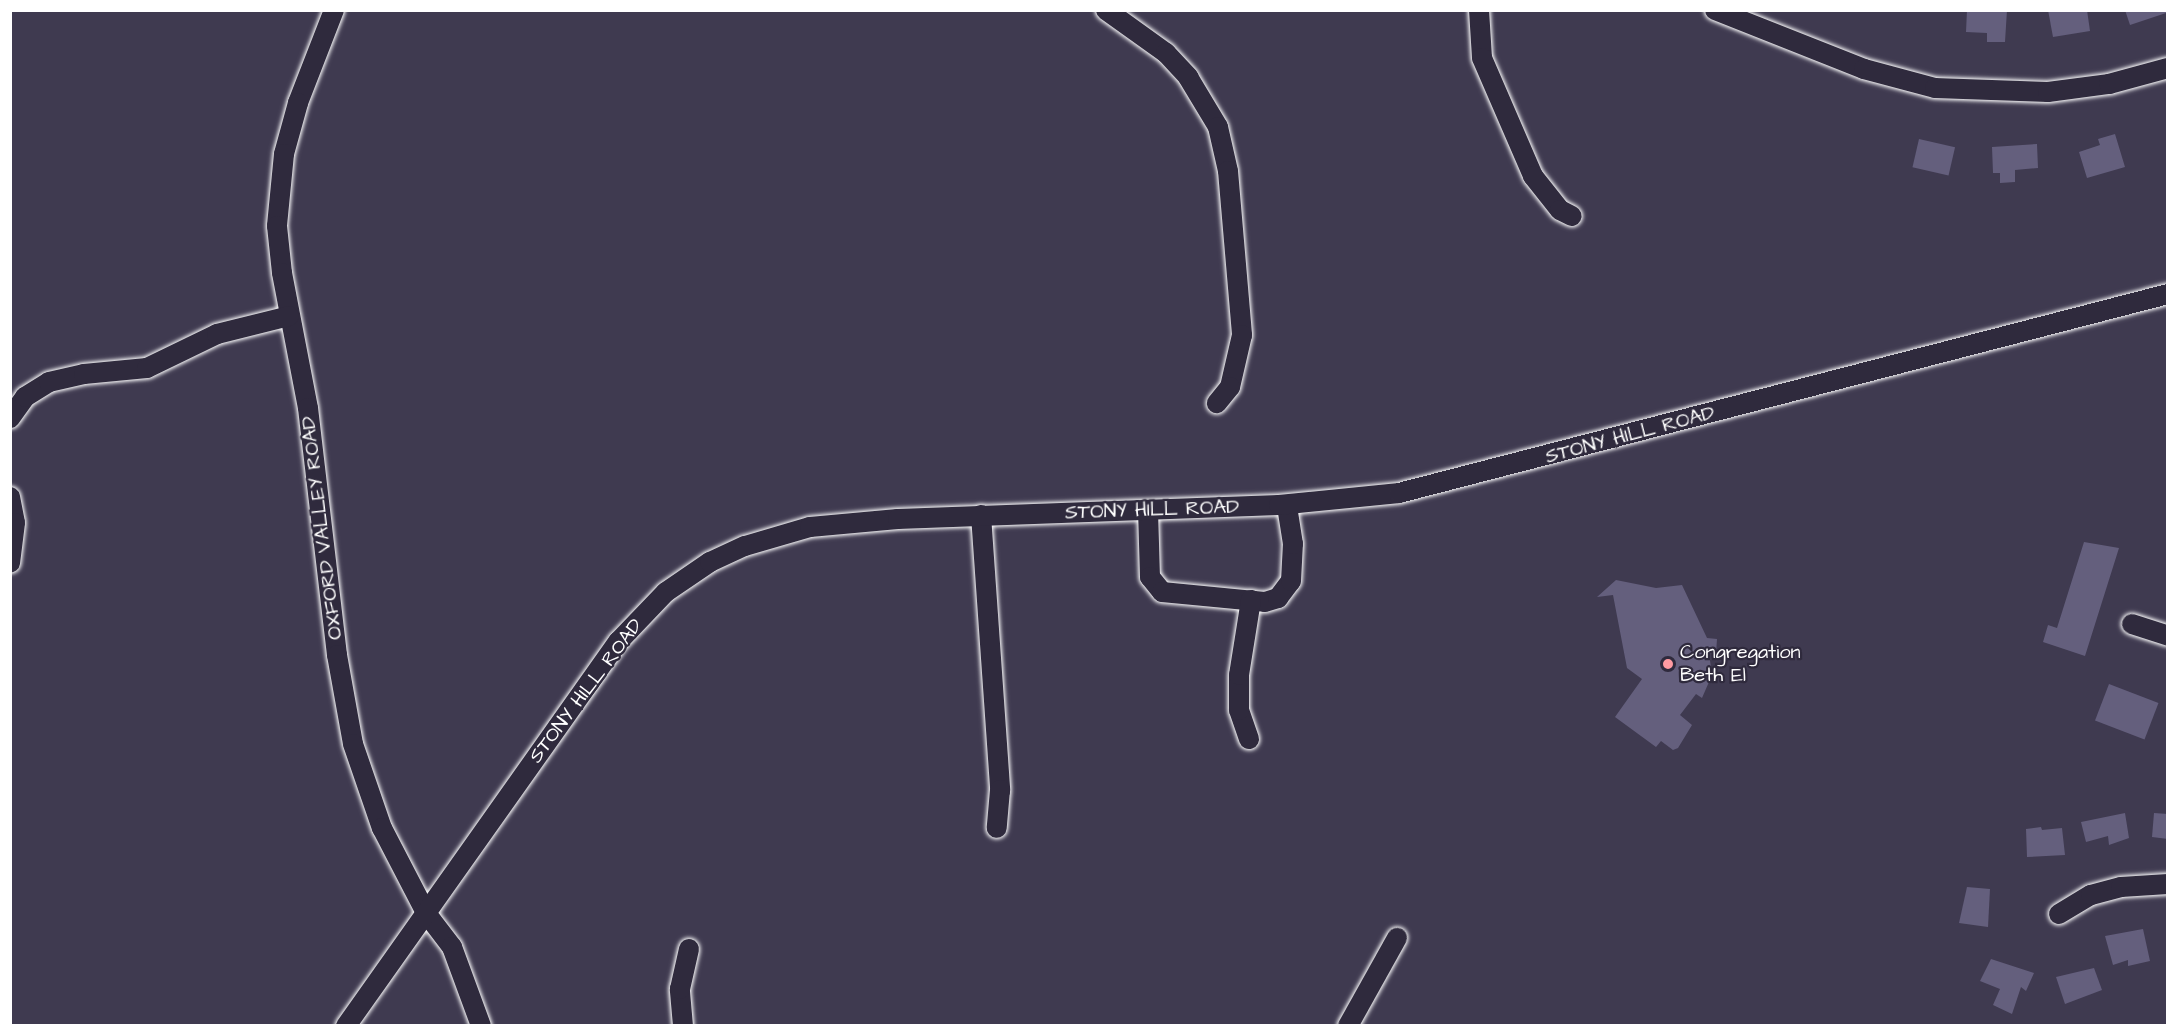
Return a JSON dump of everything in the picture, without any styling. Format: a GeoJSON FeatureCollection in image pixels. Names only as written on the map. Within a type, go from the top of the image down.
{"type":"FeatureCollection","features":[{"type":"Feature","properties":{"kind":"street","name":"OXFORD VALLEY ROAD"},"geometry":{"type":"LineString","coordinates":[[334,10],[294,116],[282,166],[278,240],[289,316],[308,408],[338,664],[353,744],[375,813],[426,913],[457,957],[481,1026]]}},
{"type":"Feature","properties":{"kind":"street"},"geometry":{"type":"LineString","coordinates":[[1106,10],[1166,53],[1188,77],[1218,127],[1228,171],[1242,336],[1230,387],[1217,403]]}},
{"type":"Feature","properties":{"kind":"street"},"geometry":{"type":"LineString","coordinates":[[1479,10],[1482,58],[1529,166],[1545,194],[1572,216]]}},
{"type":"Feature","properties":{"kind":"street"},"geometry":{"type":"LineString","coordinates":[[1715,10],[1864,69],[1946,89],[2048,92],[2109,84],[2168,68]]}},
{"type":"Feature","properties":{"kind":"street","name":"STONY HILL ROAD"},"geometry":{"type":"LineString","coordinates":[[346,1026],[618,642],[651,606],[701,567],[745,546],[810,527],[981,515],[1287,505],[1340,501],[1452,482],[2168,294]]}},
{"type":"Feature","properties":{"kind":"street"},"geometry":{"type":"LineString","coordinates":[[10,418],[25,397],[49,382],[84,374],[147,368],[217,334],[289,316]]}},
{"type":"Feature","properties":{"kind":"street"},"geometry":{"type":"LineString","coordinates":[[10,497],[15,523],[11,561]]}},
{"type":"Feature","properties":{"kind":"street"},"geometry":{"type":"LineString","coordinates":[[1148,510],[1150,577],[1154,585],[1169,594],[1251,600],[1278,598],[1291,581],[1293,544],[1287,505]]}},
{"type":"Feature","properties":{"kind":"street"},"geometry":{"type":"LineString","coordinates":[[981,515],[999,790],[997,828]]}},
{"type":"Feature","properties":{"kind":"street"},"geometry":{"type":"LineString","coordinates":[[1249,739],[1239,710],[1239,675],[1251,600]]}},
{"type":"Feature","properties":{"kind":"street"},"geometry":{"type":"LineString","coordinates":[[2132,624],[2168,636]]}},
{"type":"Feature","properties":{"kind":"street"},"geometry":{"type":"LineString","coordinates":[[2059,914],[2091,895],[2121,887],[2168,884]]}},
{"type":"Feature","properties":{"kind":"street"},"geometry":{"type":"LineString","coordinates":[[1348,1026],[1397,938]]}},
{"type":"Feature","properties":{"kind":"street"},"geometry":{"type":"LineString","coordinates":[[683,1026],[680,983],[688,950]]}},
{"type":"Feature","properties":{"kind":"building"},"geometry":{"type":"Polygon","coordinates":[[[1967,10],[2007,10],[2005,42],[1987,42],[1987,33],[1966,32],[1967,10]]]}},
{"type":"Feature","properties":{"kind":"building"},"geometry":{"type":"Polygon","coordinates":[[[2048,10],[2087,10],[2090,31],[2053,37],[2048,10]]]}},
{"type":"Feature","properties":{"kind":"building"},"geometry":{"type":"Polygon","coordinates":[[[2125,10],[2166,10],[2166,13],[2130,25],[2125,10]]]}},
{"type":"Feature","properties":{"kind":"building"},"geometry":{"type":"Polygon","coordinates":[[[2115,134],[2125,167],[2087,178],[2079,152],[2100,145],[2098,139],[2115,134]]]}},
{"type":"Feature","properties":{"kind":"building"},"geometry":{"type":"Polygon","coordinates":[[[1919,139],[1955,147],[1949,176],[1912,167],[1919,139]]]}},
{"type":"Feature","properties":{"kind":"building"},"geometry":{"type":"Polygon","coordinates":[[[2037,144],[2038,168],[2015,170],[2015,182],[2000,183],[2000,173],[1993,173],[1992,147],[2037,144]]]}},
{"type":"Feature","properties":{"kind":"building"},"geometry":{"type":"Polygon","coordinates":[[[2084,542],[2119,548],[2085,656],[2043,642],[2048,625],[2057,628],[2084,542]]]}},
{"type":"Feature","properties":{"kind":"building","name":"Congregation Beth El"},"geometry":{"type":"Polygon","coordinates":[[[1616,580],[1656,588],[1682,585],[1707,638],[1717,639],[1716,654],[1709,653],[1712,675],[1702,698],[1696,694],[1680,715],[1692,725],[1678,748],[1673,750],[1661,741],[1656,747],[1615,717],[1642,679],[1627,668],[1613,595],[1597,597],[1616,580]]]}},
{"type":"Feature","properties":{"kind":"building"},"geometry":{"type":"Polygon","coordinates":[[[2109,684],[2158,703],[2145,739],[2095,720],[2109,684]]]}},
{"type":"Feature","properties":{"kind":"building"},"geometry":{"type":"Polygon","coordinates":[[[2125,813],[2129,838],[2109,845],[2108,836],[2086,842],[2081,822],[2125,813]]]}},
{"type":"Feature","properties":{"kind":"building"},"geometry":{"type":"Polygon","coordinates":[[[2154,813],[2168,814],[2168,839],[2152,837],[2154,813]]]}},
{"type":"Feature","properties":{"kind":"building"},"geometry":{"type":"Polygon","coordinates":[[[2041,827],[2042,830],[2062,828],[2065,855],[2027,857],[2026,829],[2041,827]]]}},
{"type":"Feature","properties":{"kind":"building"},"geometry":{"type":"Polygon","coordinates":[[[1967,887],[1990,889],[1988,927],[1959,923],[1967,887]]]}},
{"type":"Feature","properties":{"kind":"building"},"geometry":{"type":"Polygon","coordinates":[[[2143,929],[2150,961],[2128,966],[2128,960],[2113,965],[2105,936],[2143,929]]]}},
{"type":"Feature","properties":{"kind":"building"},"geometry":{"type":"Polygon","coordinates":[[[1991,959],[2034,973],[2026,991],[2021,987],[2012,1014],[1993,1005],[2000,989],[1980,981],[1991,959]]]}},
{"type":"Feature","properties":{"kind":"building"},"geometry":{"type":"Polygon","coordinates":[[[2094,968],[2102,990],[2065,1004],[2056,977],[2094,968]]]}},
{"type":"Feature","properties":{"kind":"place","name":"Congregation Beth El"},"geometry":{"type":"Point","coordinates":[1668,664]}}]}
